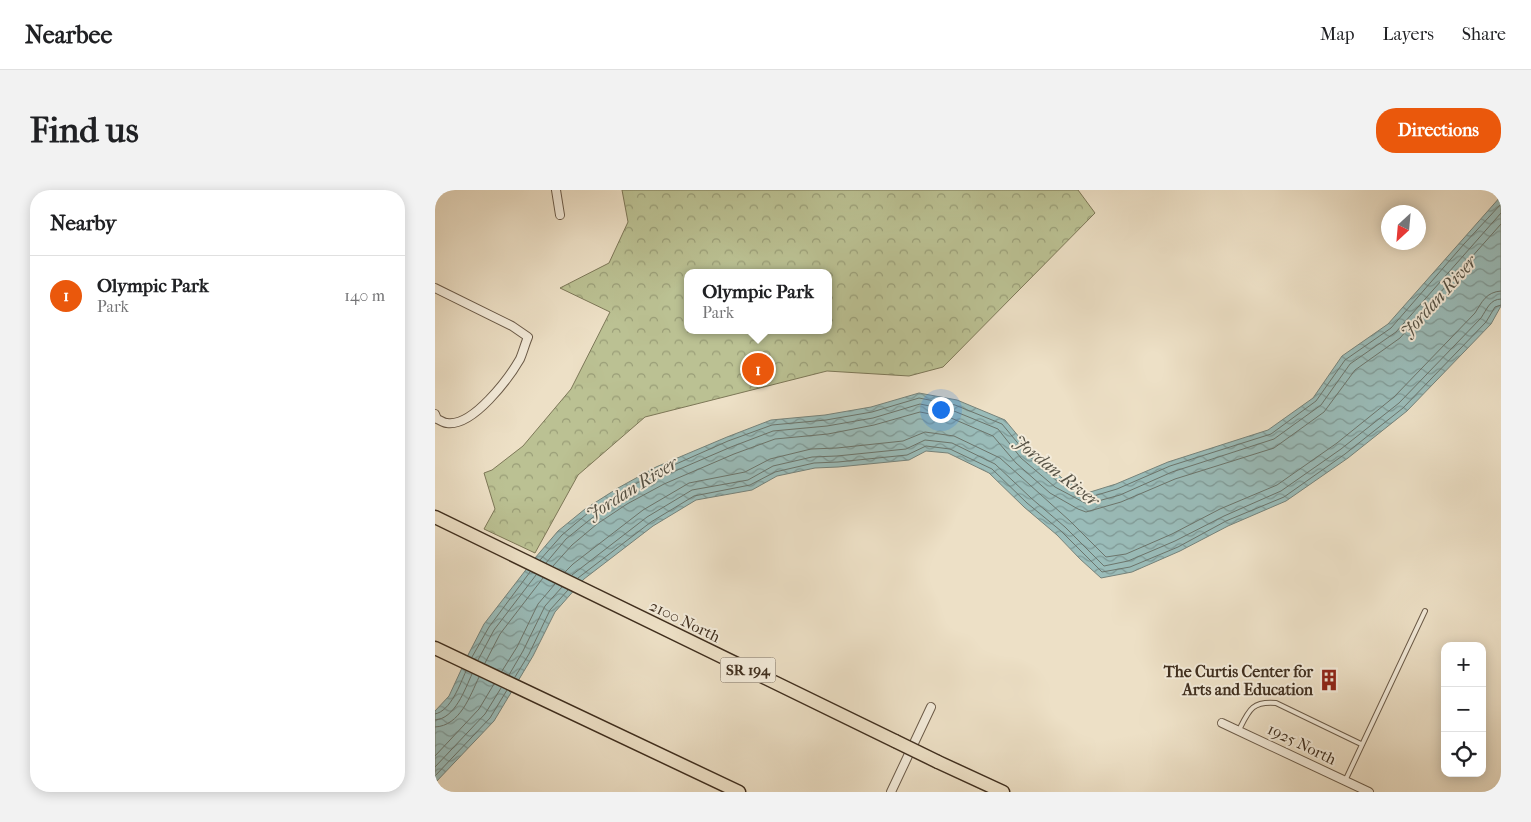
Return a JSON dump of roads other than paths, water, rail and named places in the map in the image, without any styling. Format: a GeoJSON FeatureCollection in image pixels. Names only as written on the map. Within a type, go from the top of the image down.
{"type":"FeatureCollection","features":[{"type":"Feature","properties":{"kind":"highway","name":"2100 North"},"geometry":{"type":"LineString","coordinates":[[435,517],[1003,792]]}},
{"type":"Feature","properties":{"kind":"highway"},"geometry":{"type":"LineString","coordinates":[[435,648],[739,792]]}},
{"type":"Feature","properties":{"kind":"street"},"geometry":{"type":"LineString","coordinates":[[556,190],[560,215]]}},
{"type":"Feature","properties":{"kind":"street"},"geometry":{"type":"LineString","coordinates":[[435,288],[513,326],[528,337],[521,357],[511,373],[482,407],[461,421],[448,423],[436,416]]}},
{"type":"Feature","properties":{"kind":"street"},"geometry":{"type":"LineString","coordinates":[[891,792],[931,707]]}},
{"type":"Feature","properties":{"kind":"street","name":"1925 North"},"geometry":{"type":"LineString","coordinates":[[1222,723],[1369,792]]}},
{"type":"Feature","properties":{"kind":"lane"},"geometry":{"type":"LineString","coordinates":[[1345,781],[1425,611]]}},
{"type":"Feature","properties":{"kind":"lane"},"geometry":{"type":"LineString","coordinates":[[1239,730],[1250,709],[1264,702],[1276,703],[1361,744]]}},
{"type":"Feature","properties":{"kind":"water","name":"Jordan River"},"geometry":{"type":"Polygon","coordinates":[[[1501,196],[1501,306],[1491,324],[1407,411],[1348,458],[1286,501],[1228,526],[1180,551],[1132,572],[1101,578],[989,473],[948,453],[926,451],[909,460],[815,468],[777,476],[752,490],[696,500],[653,526],[584,579],[555,612],[533,656],[494,721],[435,783],[435,711],[449,696],[484,624],[558,531],[585,509],[656,467],[771,420],[825,415],[871,407],[919,393],[957,400],[1005,420],[1029,449],[1062,478],[1087,493],[1116,484],[1168,462],[1268,430],[1313,398],[1342,356],[1388,324],[1501,196]]]}},
{"type":"Feature","properties":{"kind":"place","name":"Olympic Park"},"geometry":{"type":"Point","coordinates":[758,369]}},
{"type":"Feature","properties":{"kind":"place","name":"The Curtis Center for Arts and Education"},"geometry":{"type":"Point","coordinates":[1329,680]}}]}
